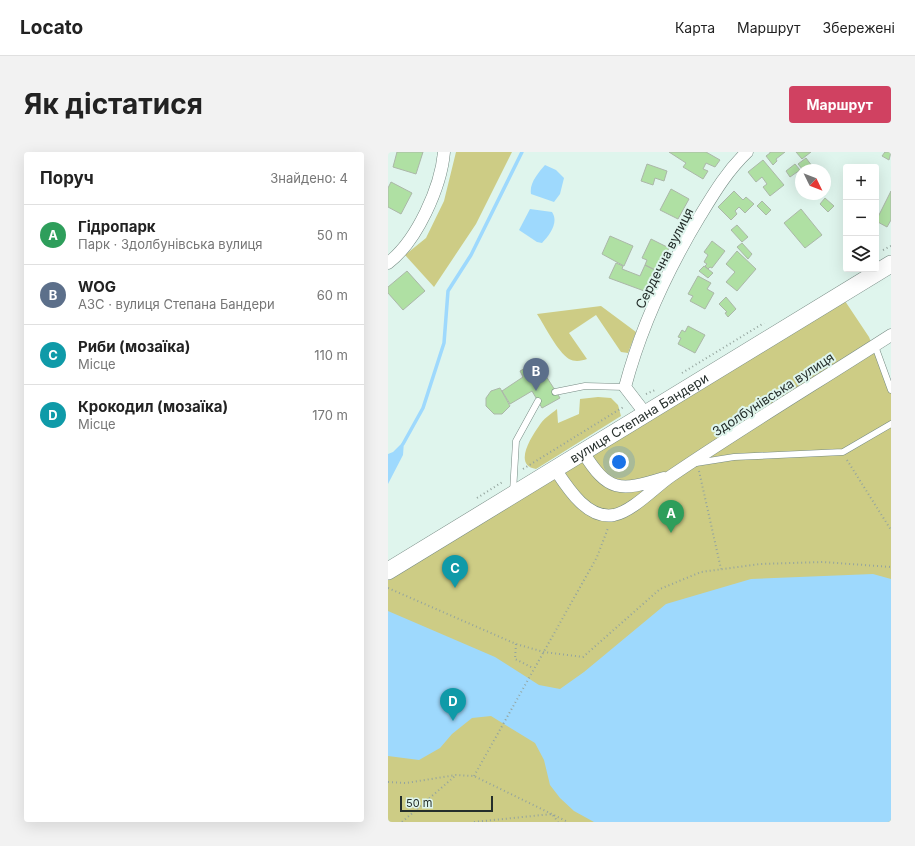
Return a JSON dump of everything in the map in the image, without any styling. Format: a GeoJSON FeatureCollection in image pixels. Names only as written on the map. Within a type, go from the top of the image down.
{"type":"FeatureCollection","features":[{"type":"Feature","properties":{"kind":"main road","name":"вулиця Степана Бандери"},"geometry":{"type":"LineString","coordinates":[[388,572],[583,452],[640,406],[891,264]]}},
{"type":"Feature","properties":{"kind":"street"},"geometry":{"type":"LineString","coordinates":[[388,263],[411,237],[423,217],[439,178],[444,152]]}},
{"type":"Feature","properties":{"kind":"street","name":"Сердечна вулиця"},"geometry":{"type":"LineString","coordinates":[[625,387],[657,297],[682,247],[717,187],[747,152]]}},
{"type":"Feature","properties":{"kind":"street","name":"Здолбунівська вулиця"},"geometry":{"type":"LineString","coordinates":[[614,515],[626,510],[670,476],[694,463],[891,336]]}},
{"type":"Feature","properties":{"kind":"street"},"geometry":{"type":"LineString","coordinates":[[625,387],[640,406]]}},
{"type":"Feature","properties":{"kind":"street","name":"Здолбунівська вулиця"},"geometry":{"type":"LineString","coordinates":[[583,452],[594,469],[604,480],[618,486],[642,485],[670,476]]}},
{"type":"Feature","properties":{"kind":"street"},"geometry":{"type":"LineString","coordinates":[[555,469],[571,494],[592,511],[601,515],[614,515]]}},
{"type":"Feature","properties":{"kind":"lane"},"geometry":{"type":"LineString","coordinates":[[875,346],[891,390]]}},
{"type":"Feature","properties":{"kind":"lane"},"geometry":{"type":"LineString","coordinates":[[555,392],[585,386],[625,387]]}},
{"type":"Feature","properties":{"kind":"lane"},"geometry":{"type":"LineString","coordinates":[[512,495],[516,441],[538,402]]}},
{"type":"Feature","properties":{"kind":"lane"},"geometry":{"type":"LineString","coordinates":[[694,463],[734,457],[842,452],[891,424]]}},
{"type":"Feature","properties":{"kind":"path"},"geometry":{"type":"LineString","coordinates":[[677,376],[767,321]]}},
{"type":"Feature","properties":{"kind":"path"},"geometry":{"type":"LineString","coordinates":[[514,475],[640,406],[659,387]]}},
{"type":"Feature","properties":{"kind":"path"},"geometry":{"type":"LineString","coordinates":[[842,452],[891,530]]}},
{"type":"Feature","properties":{"kind":"path"},"geometry":{"type":"LineString","coordinates":[[694,463],[721,569]]}},
{"type":"Feature","properties":{"kind":"path"},"geometry":{"type":"LineString","coordinates":[[474,776],[533,668],[544,652],[597,557],[614,515]]}},
{"type":"Feature","properties":{"kind":"path"},"geometry":{"type":"LineString","coordinates":[[388,588],[516,644],[544,652],[583,657],[660,589],[701,572],[760,564],[823,562],[891,567]]}},
{"type":"Feature","properties":{"kind":"path"},"geometry":{"type":"LineString","coordinates":[[516,644],[515,659],[533,668]]}},
{"type":"Feature","properties":{"kind":"path"},"geometry":{"type":"LineString","coordinates":[[402,822],[456,775]]}},
{"type":"Feature","properties":{"kind":"path"},"geometry":{"type":"LineString","coordinates":[[388,782],[406,783],[456,775],[474,776],[568,822]]}},
{"type":"Feature","properties":{"kind":"path"},"geometry":{"type":"LineString","coordinates":[[474,822],[552,814]]}},
{"type":"Feature","properties":{"kind":"path"},"geometry":{"type":"LineString","coordinates":[[552,814],[558,822]]}},
{"type":"Feature","properties":{"kind":"shaded area"},"geometry":{"type":"Polygon","coordinates":[[[456,152],[512,152],[476,224],[434,287],[405,255],[426,238],[444,201],[456,152]]]}},
{"type":"Feature","properties":{"kind":"shaded area"},"geometry":{"type":"Polygon","coordinates":[[[841,295],[869,337],[891,392],[891,822],[388,822],[388,571],[841,295]]]}},
{"type":"Feature","properties":{"kind":"shaded area"},"geometry":{"type":"Polygon","coordinates":[[[601,306],[636,332],[628,353],[621,352],[596,315],[569,333],[587,359],[573,361],[560,350],[537,314],[601,306]]]}},
{"type":"Feature","properties":{"kind":"shaded area"},"geometry":{"type":"Polygon","coordinates":[[[598,397],[611,398],[618,405],[621,416],[536,469],[529,467],[526,463],[526,450],[532,437],[543,421],[557,409],[558,423],[579,414],[580,399],[598,397]]]}},
{"type":"Feature","properties":{"kind":"water"},"geometry":{"type":"Polygon","coordinates":[[[545,165],[556,170],[564,178],[560,194],[554,202],[531,194],[533,182],[537,174],[545,165]]]}},
{"type":"Feature","properties":{"kind":"water"},"geometry":{"type":"Polygon","coordinates":[[[530,209],[552,212],[554,216],[555,220],[553,228],[542,243],[537,242],[519,230],[530,209]]]}},
{"type":"Feature","properties":{"kind":"water"},"geometry":{"type":"Polygon","coordinates":[[[404,441],[403,455],[388,484],[388,454],[393,452],[404,441]]]}},
{"type":"Feature","properties":{"kind":"water"},"geometry":{"type":"Polygon","coordinates":[[[873,574],[891,579],[891,822],[594,822],[574,811],[560,798],[550,785],[544,760],[535,743],[491,716],[472,718],[452,734],[440,748],[419,760],[388,756],[388,611],[495,657],[539,685],[560,689],[584,672],[666,604],[751,579],[873,574]]]}},
{"type":"Feature","properties":{"kind":"building"},"geometry":{"type":"Polygon","coordinates":[[[397,152],[423,152],[416,174],[393,167],[397,152]]]}},
{"type":"Feature","properties":{"kind":"building"},"geometry":{"type":"Polygon","coordinates":[[[669,152],[706,152],[720,160],[715,167],[706,163],[703,169],[708,171],[703,179],[683,167],[686,163],[669,152]]]}},
{"type":"Feature","properties":{"kind":"building"},"geometry":{"type":"Polygon","coordinates":[[[770,152],[785,152],[776,159],[777,161],[773,165],[766,156],[770,152]]]}},
{"type":"Feature","properties":{"kind":"building"},"geometry":{"type":"Polygon","coordinates":[[[796,152],[811,152],[802,159],[796,152]]]}},
{"type":"Feature","properties":{"kind":"building"},"geometry":{"type":"Polygon","coordinates":[[[885,152],[891,152],[889,160],[882,156],[885,152]]]}},
{"type":"Feature","properties":{"kind":"building"},"geometry":{"type":"Polygon","coordinates":[[[806,158],[810,164],[798,164],[806,158]]]}},
{"type":"Feature","properties":{"kind":"building"},"geometry":{"type":"Polygon","coordinates":[[[763,160],[784,185],[770,196],[763,187],[767,184],[762,177],[756,182],[748,172],[763,160]]]}},
{"type":"Feature","properties":{"kind":"building"},"geometry":{"type":"Polygon","coordinates":[[[647,164],[667,171],[664,181],[655,178],[653,185],[641,181],[647,164]]]}},
{"type":"Feature","properties":{"kind":"building"},"geometry":{"type":"Polygon","coordinates":[[[795,164],[795,174],[790,177],[786,171],[795,164]]]}},
{"type":"Feature","properties":{"kind":"building"},"geometry":{"type":"Polygon","coordinates":[[[391,182],[412,193],[401,214],[388,207],[388,188],[391,182]]]}},
{"type":"Feature","properties":{"kind":"building"},"geometry":{"type":"Polygon","coordinates":[[[671,189],[689,199],[678,219],[660,210],[671,189]]]}},
{"type":"Feature","properties":{"kind":"building"},"geometry":{"type":"Polygon","coordinates":[[[734,191],[743,200],[746,197],[754,204],[745,213],[739,207],[735,211],[737,214],[731,220],[718,207],[734,191]]]}},
{"type":"Feature","properties":{"kind":"building"},"geometry":{"type":"Polygon","coordinates":[[[891,191],[891,220],[887,227],[879,223],[879,215],[891,191]]]}},
{"type":"Feature","properties":{"kind":"building"},"geometry":{"type":"Polygon","coordinates":[[[823,200],[827,200],[834,206],[828,212],[820,204],[823,200]]]}},
{"type":"Feature","properties":{"kind":"building"},"geometry":{"type":"Polygon","coordinates":[[[762,201],[771,210],[766,215],[757,206],[762,201]]]}},
{"type":"Feature","properties":{"kind":"building"},"geometry":{"type":"Polygon","coordinates":[[[801,209],[822,235],[805,248],[784,223],[801,209]]]}},
{"type":"Feature","properties":{"kind":"building"},"geometry":{"type":"Polygon","coordinates":[[[737,225],[748,237],[742,242],[731,230],[737,225]]]}},
{"type":"Feature","properties":{"kind":"building"},"geometry":{"type":"Polygon","coordinates":[[[610,236],[633,246],[624,266],[602,254],[610,236]]]}},
{"type":"Feature","properties":{"kind":"building"},"geometry":{"type":"Polygon","coordinates":[[[651,239],[669,248],[657,271],[645,265],[647,260],[642,258],[651,239]]]}},
{"type":"Feature","properties":{"kind":"building"},"geometry":{"type":"Polygon","coordinates":[[[712,241],[725,251],[712,268],[710,267],[708,269],[705,266],[707,264],[704,262],[708,255],[704,252],[712,241]]]}},
{"type":"Feature","properties":{"kind":"building"},"geometry":{"type":"Polygon","coordinates":[[[742,243],[752,254],[748,259],[737,247],[742,243]]]}},
{"type":"Feature","properties":{"kind":"building"},"geometry":{"type":"Polygon","coordinates":[[[737,251],[756,269],[737,291],[726,282],[735,272],[726,264],[737,251]]]}},
{"type":"Feature","properties":{"kind":"building"},"geometry":{"type":"Polygon","coordinates":[[[616,263],[623,266],[622,269],[640,276],[645,265],[657,271],[647,292],[609,278],[616,263]]]}},
{"type":"Feature","properties":{"kind":"building"},"geometry":{"type":"Polygon","coordinates":[[[704,266],[713,273],[708,278],[699,271],[704,266]]]}},
{"type":"Feature","properties":{"kind":"building"},"geometry":{"type":"Polygon","coordinates":[[[407,271],[425,291],[403,310],[388,293],[388,287],[407,271]]]}},
{"type":"Feature","properties":{"kind":"building"},"geometry":{"type":"Polygon","coordinates":[[[698,276],[711,283],[707,289],[714,293],[705,309],[690,301],[693,296],[688,294],[698,276]]]}},
{"type":"Feature","properties":{"kind":"building"},"geometry":{"type":"Polygon","coordinates":[[[726,297],[736,309],[728,317],[725,313],[727,312],[719,304],[726,297]]]}},
{"type":"Feature","properties":{"kind":"building"},"geometry":{"type":"Polygon","coordinates":[[[688,326],[705,335],[695,353],[678,344],[681,338],[678,337],[682,330],[685,332],[688,326]]]}},
{"type":"Feature","properties":{"kind":"building"},"geometry":{"type":"Polygon","coordinates":[[[537,362],[560,398],[542,408],[532,391],[510,404],[502,391],[523,377],[520,371],[537,362]]]}},
{"type":"Feature","properties":{"kind":"building"},"geometry":{"type":"Polygon","coordinates":[[[500,388],[510,406],[502,414],[494,414],[486,406],[486,398],[491,391],[500,388]]]}},
{"type":"Feature","properties":{"kind":"waterway"},"geometry":{"type":"LineString","coordinates":[[403,444],[423,408],[444,343],[448,291],[471,255],[522,152]]}},
{"type":"Feature","properties":{"kind":"place","name":"WOG"},"geometry":{"type":"Point","coordinates":[536,391]}},
{"type":"Feature","properties":{"kind":"place","name":"Гідропарк"},"geometry":{"type":"Point","coordinates":[671,533]}},
{"type":"Feature","properties":{"kind":"place","name":"Риби (мозаїка)"},"geometry":{"type":"Point","coordinates":[455,588]}},
{"type":"Feature","properties":{"kind":"place","name":"Крокодил (мозаїка)"},"geometry":{"type":"Point","coordinates":[453,721]}}]}
